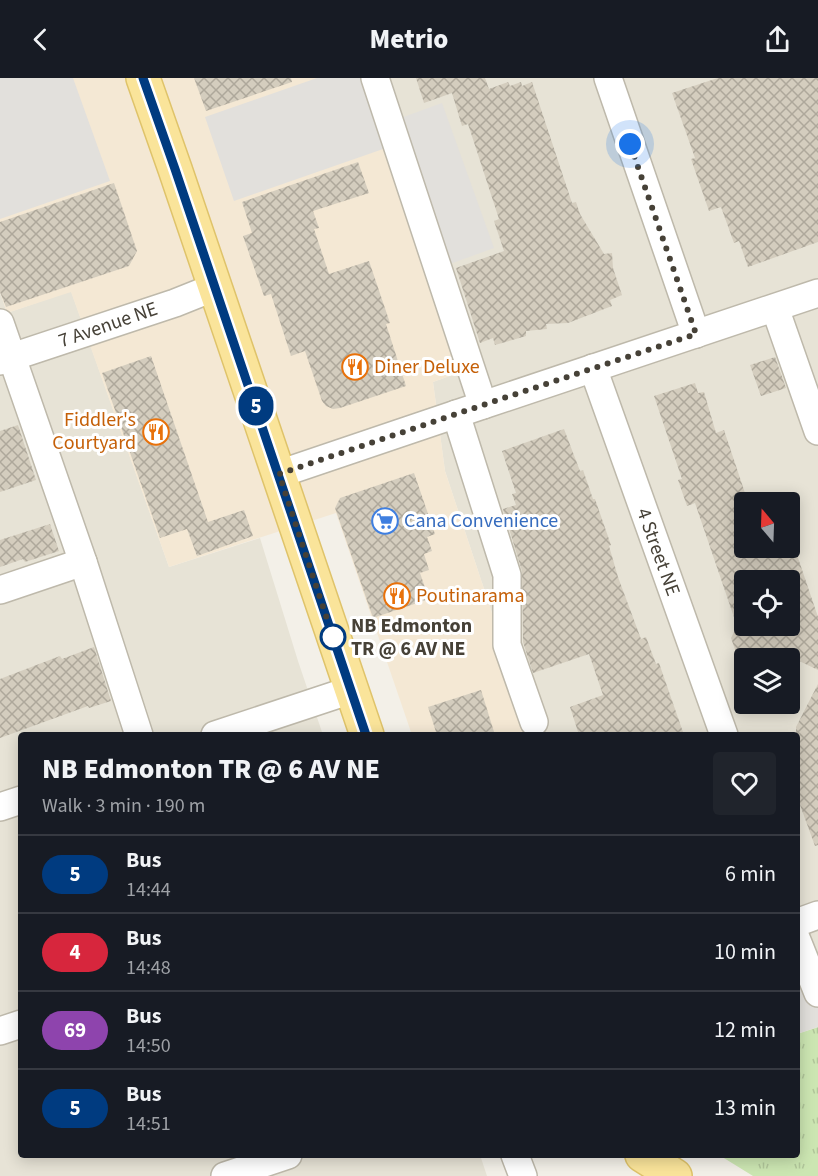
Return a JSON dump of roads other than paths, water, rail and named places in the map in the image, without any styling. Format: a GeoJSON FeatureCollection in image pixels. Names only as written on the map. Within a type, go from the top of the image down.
{"type":"FeatureCollection","features":[{"type":"Feature","properties":{"kind":"main road"},"geometry":{"type":"LineString","coordinates":[[143,78],[365,732]]}},
{"type":"Feature","properties":{"kind":"main road"},"geometry":{"type":"LineString","coordinates":[[647,1158],[675,1176]]}},
{"type":"Feature","properties":{"kind":"street"},"geometry":{"type":"LineString","coordinates":[[375,78],[483,405]]}},
{"type":"Feature","properties":{"kind":"street"},"geometry":{"type":"LineString","coordinates":[[608,78],[696,334]]}},
{"type":"Feature","properties":{"kind":"street","name":"7 Avenue NE"},"geometry":{"type":"LineString","coordinates":[[6,359],[175,303],[215,287]]}},
{"type":"Feature","properties":{"kind":"street"},"geometry":{"type":"LineString","coordinates":[[279,474],[818,293]]}},
{"type":"Feature","properties":{"kind":"street"},"geometry":{"type":"LineString","coordinates":[[775,308],[818,431]]}},
{"type":"Feature","properties":{"kind":"street"},"geometry":{"type":"LineString","coordinates":[[0,323],[6,359],[83,562],[138,732]]}},
{"type":"Feature","properties":{"kind":"street","name":"4 Street NE"},"geometry":{"type":"LineString","coordinates":[[593,368],[723,732]]}},
{"type":"Feature","properties":{"kind":"street"},"geometry":{"type":"LineString","coordinates":[[456,414],[507,575],[507,645],[534,722]]}},
{"type":"Feature","properties":{"kind":"street"},"geometry":{"type":"LineString","coordinates":[[0,590],[83,562]]}},
{"type":"Feature","properties":{"kind":"street"},"geometry":{"type":"LineString","coordinates":[[224,732],[351,690]]}},
{"type":"Feature","properties":{"kind":"street"},"geometry":{"type":"LineString","coordinates":[[0,807],[18,801]]}},
{"type":"Feature","properties":{"kind":"street"},"geometry":{"type":"LineString","coordinates":[[800,922],[818,915]]}},
{"type":"Feature","properties":{"kind":"street"},"geometry":{"type":"LineString","coordinates":[[800,948],[818,993]]}},
{"type":"Feature","properties":{"kind":"street"},"geometry":{"type":"LineString","coordinates":[[0,1031],[18,1025]]}},
{"type":"Feature","properties":{"kind":"street"},"geometry":{"type":"LineString","coordinates":[[225,1176],[279,1158]]}},
{"type":"Feature","properties":{"kind":"place","name":"Diner Deluxe"},"geometry":{"type":"Point","coordinates":[355,367]}},
{"type":"Feature","properties":{"kind":"place","name":"Fiddler's Courtyard"},"geometry":{"type":"Point","coordinates":[156,432]}},
{"type":"Feature","properties":{"kind":"place","name":"Cana Convenience"},"geometry":{"type":"Point","coordinates":[385,521]}},
{"type":"Feature","properties":{"kind":"place","name":"Poutinarama"},"geometry":{"type":"Point","coordinates":[397,596]}},
{"type":"Feature","properties":{"kind":"place","name":"NB Edmonton TR @ 6 AV NE"},"geometry":{"type":"Point","coordinates":[333,637]}}]}
